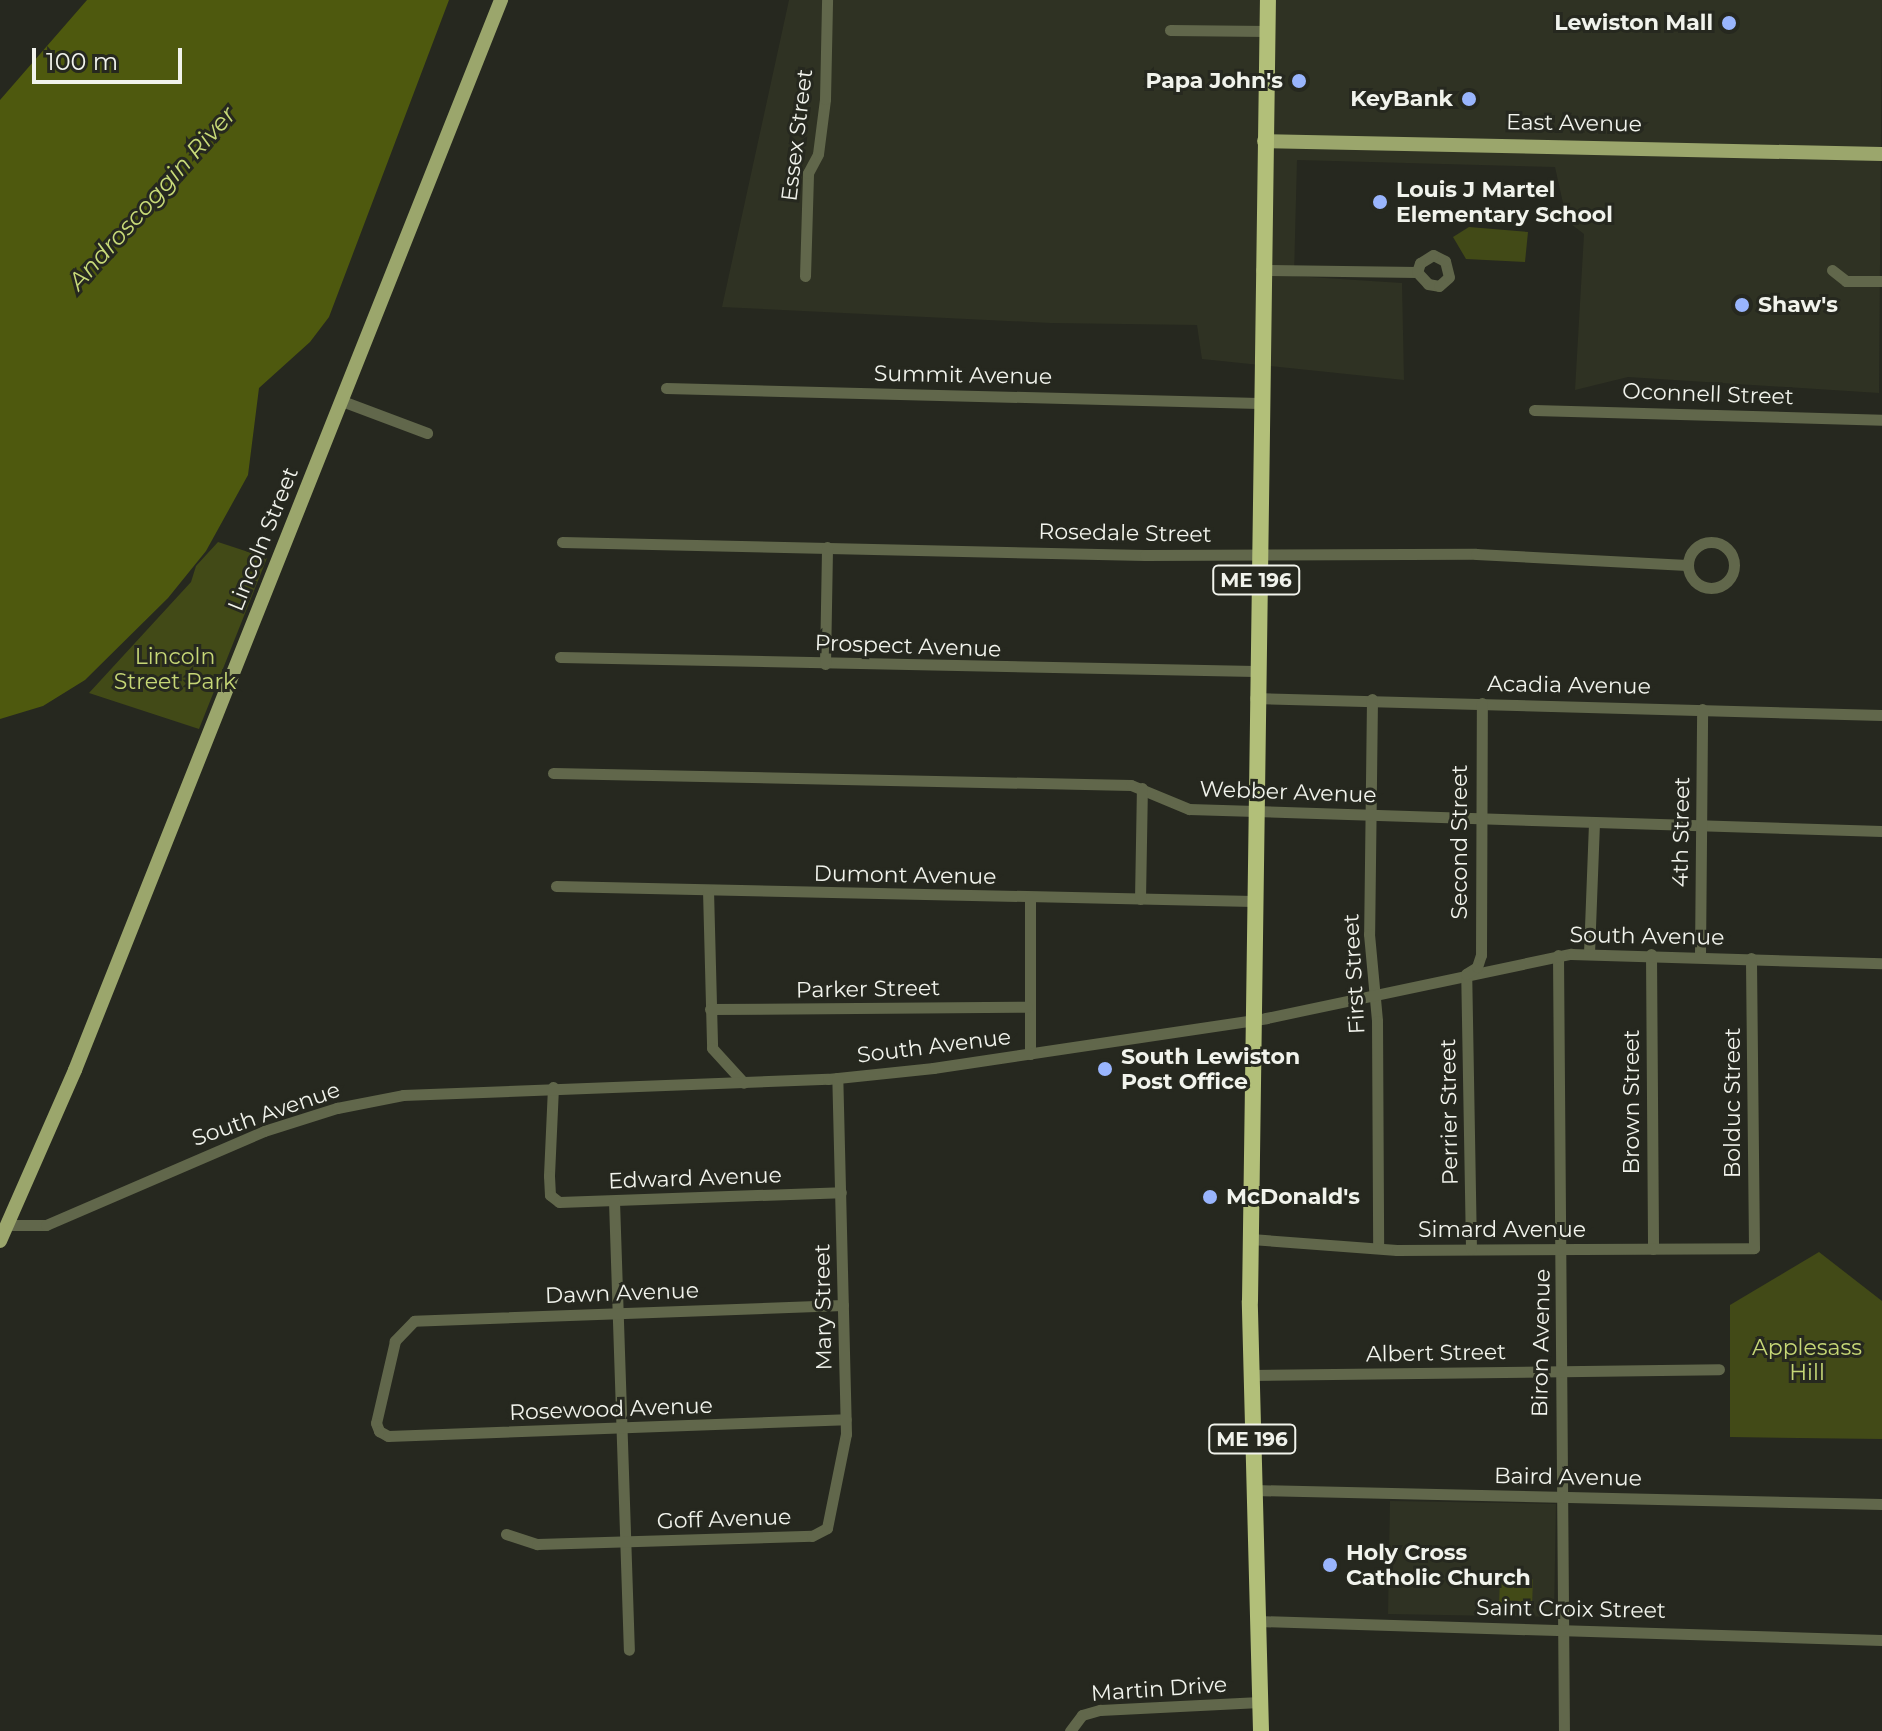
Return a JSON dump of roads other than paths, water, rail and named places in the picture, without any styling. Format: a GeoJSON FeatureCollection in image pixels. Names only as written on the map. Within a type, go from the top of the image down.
{"type":"FeatureCollection","features":[{"type":"Feature","properties":{"kind":"highway","name":"ME 196"},"geometry":{"type":"LineString","coordinates":[[1261,1731],[1250,1375],[1255,671],[1268,0]]}},
{"type":"Feature","properties":{"kind":"main road","name":"Lincoln Street"},"geometry":{"type":"LineString","coordinates":[[0,1241],[81,1056],[501,0]]}},
{"type":"Feature","properties":{"kind":"main road","name":"East Avenue"},"geometry":{"type":"LineString","coordinates":[[1264,141],[1882,154]]}},
{"type":"Feature","properties":{"kind":"street","name":"Essex Street"},"geometry":{"type":"LineString","coordinates":[[805,276],[808,173],[818,154],[825,99],[827,0]]}},
{"type":"Feature","properties":{"kind":"street"},"geometry":{"type":"LineString","coordinates":[[1170,30],[1267,31]]}},
{"type":"Feature","properties":{"kind":"street"},"geometry":{"type":"LineString","coordinates":[[1261,270],[1417,272]]}},
{"type":"Feature","properties":{"kind":"street"},"geometry":{"type":"LineString","coordinates":[[1832,270],[1846,281],[1882,281]]}},
{"type":"Feature","properties":{"kind":"street","name":"Summit Avenue"},"geometry":{"type":"LineString","coordinates":[[666,388],[1259,403]]}},
{"type":"Feature","properties":{"kind":"street"},"geometry":{"type":"LineString","coordinates":[[342,401],[427,433]]}},
{"type":"Feature","properties":{"kind":"street","name":"Oconnell Street"},"geometry":{"type":"LineString","coordinates":[[1534,410],[1882,420]]}},
{"type":"Feature","properties":{"kind":"street"},"geometry":{"type":"LineString","coordinates":[[1712,541],[1726,547],[1734,568],[1729,581],[1709,588],[1696,583],[1687,565],[1692,550],[1712,541]]}},
{"type":"Feature","properties":{"kind":"street","name":"Rosedale Street"},"geometry":{"type":"LineString","coordinates":[[562,542],[1145,555],[1257,552],[1476,554],[1687,565]]}},
{"type":"Feature","properties":{"kind":"street"},"geometry":{"type":"LineString","coordinates":[[825,664],[827,547]]}},
{"type":"Feature","properties":{"kind":"street","name":"Prospect Avenue"},"geometry":{"type":"LineString","coordinates":[[560,657],[1255,671]]}},
{"type":"Feature","properties":{"kind":"street","name":"Acadia Avenue"},"geometry":{"type":"LineString","coordinates":[[1255,698],[1882,715]]}},
{"type":"Feature","properties":{"kind":"street","name":"First Street"},"geometry":{"type":"LineString","coordinates":[[1372,699],[1370,815],[1378,1247]]}},
{"type":"Feature","properties":{"kind":"street","name":"Second Street"},"geometry":{"type":"LineString","coordinates":[[1466,974],[1477,967],[1481,955],[1482,703]]}},
{"type":"Feature","properties":{"kind":"street","name":"4th Street"},"geometry":{"type":"LineString","coordinates":[[1700,956],[1702,709]]}},
{"type":"Feature","properties":{"kind":"street","name":"Webber Avenue"},"geometry":{"type":"LineString","coordinates":[[553,773],[1142,788],[1189,809],[1882,831]]}},
{"type":"Feature","properties":{"kind":"street"},"geometry":{"type":"LineString","coordinates":[[1140,899],[1142,788]]}},
{"type":"Feature","properties":{"kind":"street"},"geometry":{"type":"LineString","coordinates":[[1589,953],[1594,822]]}},
{"type":"Feature","properties":{"kind":"street","name":"Dumont Avenue"},"geometry":{"type":"LineString","coordinates":[[556,886],[1253,901]]}},
{"type":"Feature","properties":{"kind":"street"},"geometry":{"type":"LineString","coordinates":[[708,890],[712,1048],[744,1083]]}},
{"type":"Feature","properties":{"kind":"street"},"geometry":{"type":"LineString","coordinates":[[1030,897],[1027,1007],[1030,1054]]}},
{"type":"Feature","properties":{"kind":"street","name":"South Avenue"},"geometry":{"type":"LineString","coordinates":[[8,1225],[46,1225],[224,1147],[337,1108],[416,1094],[837,1078],[1030,1054],[1254,1019],[1558,955],[1651,954],[1882,963]]}},
{"type":"Feature","properties":{"kind":"street","name":"Brown Street"},"geometry":{"type":"LineString","coordinates":[[1651,954],[1653,1249]]}},
{"type":"Feature","properties":{"kind":"street","name":"Biron Avenue"},"geometry":{"type":"LineString","coordinates":[[1558,955],[1563,1250],[1560,1496],[1564,1731]]}},
{"type":"Feature","properties":{"kind":"street","name":"Bolduc Street"},"geometry":{"type":"LineString","coordinates":[[1751,958],[1754,1248]]}},
{"type":"Feature","properties":{"kind":"street","name":"Perrier Street"},"geometry":{"type":"LineString","coordinates":[[1466,974],[1471,1249]]}},
{"type":"Feature","properties":{"kind":"street","name":"Parker Street"},"geometry":{"type":"LineString","coordinates":[[710,1009],[1027,1007]]}},
{"type":"Feature","properties":{"kind":"street","name":"Mary Street"},"geometry":{"type":"LineString","coordinates":[[824,1531],[840,1472],[846,1419],[837,1078]]}},
{"type":"Feature","properties":{"kind":"street","name":"Edward Avenue"},"geometry":{"type":"LineString","coordinates":[[553,1087],[552,1198],[559,1202],[841,1192]]}},
{"type":"Feature","properties":{"kind":"street"},"geometry":{"type":"LineString","coordinates":[[614,1201],[629,1650]]}},
{"type":"Feature","properties":{"kind":"street","name":"Simard Avenue"},"geometry":{"type":"LineString","coordinates":[[1251,1239],[1471,1249],[1754,1248]]}},
{"type":"Feature","properties":{"kind":"street","name":"Dawn Avenue"},"geometry":{"type":"LineString","coordinates":[[379,1431],[376,1423],[395,1341],[405,1326],[438,1318],[843,1305]]}},
{"type":"Feature","properties":{"kind":"street","name":"Albert Street"},"geometry":{"type":"LineString","coordinates":[[1250,1375],[1719,1369]]}},
{"type":"Feature","properties":{"kind":"street","name":"Rosewood Avenue"},"geometry":{"type":"LineString","coordinates":[[379,1431],[388,1436],[846,1419]]}},
{"type":"Feature","properties":{"kind":"street","name":"Baird Avenue"},"geometry":{"type":"LineString","coordinates":[[1254,1490],[1882,1504]]}},
{"type":"Feature","properties":{"kind":"street","name":"Goff Avenue"},"geometry":{"type":"LineString","coordinates":[[506,1534],[537,1544],[812,1536],[824,1531]]}},
{"type":"Feature","properties":{"kind":"street","name":"Saint Croix Street"},"geometry":{"type":"LineString","coordinates":[[1258,1621],[1882,1640]]}},
{"type":"Feature","properties":{"kind":"street","name":"Martin Drive"},"geometry":{"type":"LineString","coordinates":[[1070,1731],[1082,1715],[1100,1710],[1260,1702]]}},
{"type":"Feature","properties":{"kind":"water","name":"Androscoggin River"},"geometry":{"type":"Polygon","coordinates":[[[87,0],[449,0],[329,317],[310,342],[259,388],[248,475],[206,551],[168,598],[85,680],[43,706],[0,719],[0,100],[87,0]]]}},
{"type":"Feature","properties":{"kind":"place","name":"Lewiston Mall"},"geometry":{"type":"Point","coordinates":[1729,23]}},
{"type":"Feature","properties":{"kind":"place","name":"Papa John's"},"geometry":{"type":"Point","coordinates":[1299,81]}},
{"type":"Feature","properties":{"kind":"place","name":"KeyBank"},"geometry":{"type":"Point","coordinates":[1469,99]}},
{"type":"Feature","properties":{"kind":"place","name":"Louis J Martel Elementary School"},"geometry":{"type":"Point","coordinates":[1380,202]}},
{"type":"Feature","properties":{"kind":"place","name":"Shaw's"},"geometry":{"type":"Point","coordinates":[1742,305]}},
{"type":"Feature","properties":{"kind":"place","name":"South Lewiston Post Office"},"geometry":{"type":"Point","coordinates":[1105,1069]}},
{"type":"Feature","properties":{"kind":"place","name":"McDonald's"},"geometry":{"type":"Point","coordinates":[1210,1197]}},
{"type":"Feature","properties":{"kind":"place","name":"Holy Cross Catholic Church"},"geometry":{"type":"Point","coordinates":[1330,1565]}},
{"type":"Feature","properties":{"kind":"park label","name":"Lincoln Street Park"},"geometry":{"type":"Point","coordinates":[175,668]}},
{"type":"Feature","properties":{"kind":"park label","name":"Applesass Hill"},"geometry":{"type":"Point","coordinates":[1807,1360]}}]}
